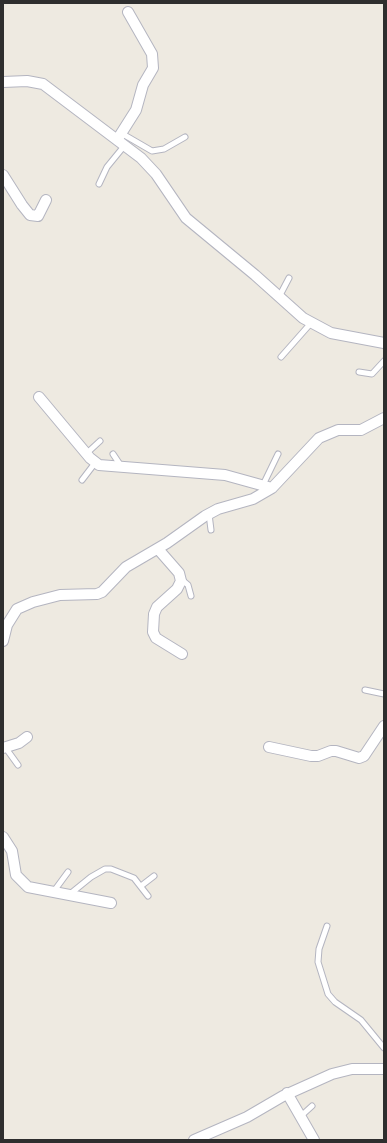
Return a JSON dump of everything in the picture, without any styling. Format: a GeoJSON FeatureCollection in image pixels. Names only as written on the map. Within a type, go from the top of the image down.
{"type":"FeatureCollection","features":[{"type":"Feature","properties":{"kind":"street"},"geometry":{"type":"LineString","coordinates":[[121,139],[136,110],[143,85],[154,68],[152,54],[128,12]]}},
{"type":"Feature","properties":{"kind":"street"},"geometry":{"type":"LineString","coordinates":[[3,82],[28,81],[43,84],[121,139],[148,164],[186,218],[302,318],[330,333],[384,343]]}},
{"type":"Feature","properties":{"kind":"street"},"geometry":{"type":"LineString","coordinates":[[3,175],[30,215],[38,216],[46,200]]}},
{"type":"Feature","properties":{"kind":"street"},"geometry":{"type":"LineString","coordinates":[[39,397],[95,463],[122,467],[226,475],[268,486]]}},
{"type":"Feature","properties":{"kind":"street"},"geometry":{"type":"LineString","coordinates":[[3,641],[7,625],[12,615],[18,609],[33,602],[60,595],[97,594],[106,588],[126,567],[158,549],[209,514],[218,509],[253,499],[319,438],[338,430],[361,430],[384,418]]}},
{"type":"Feature","properties":{"kind":"street"},"geometry":{"type":"LineString","coordinates":[[158,549],[179,573],[181,578],[178,589],[157,607],[154,614],[152,628],[156,638],[182,654]]}},
{"type":"Feature","properties":{"kind":"street"},"geometry":{"type":"LineString","coordinates":[[269,747],[311,756],[318,756],[336,751],[359,758],[364,756],[384,726]]}},
{"type":"Feature","properties":{"kind":"street"},"geometry":{"type":"LineString","coordinates":[[4,748],[19,743],[27,737]]}},
{"type":"Feature","properties":{"kind":"street"},"geometry":{"type":"LineString","coordinates":[[3,837],[12,851],[16,875],[21,882],[28,887],[111,903]]}},
{"type":"Feature","properties":{"kind":"street"},"geometry":{"type":"LineString","coordinates":[[194,1140],[248,1117],[287,1094],[332,1074],[352,1069],[384,1069]]}},
{"type":"Feature","properties":{"kind":"street"},"geometry":{"type":"LineString","coordinates":[[287,1094],[314,1140]]}},
{"type":"Feature","properties":{"kind":"lane"},"geometry":{"type":"LineString","coordinates":[[99,184],[121,139],[152,151],[164,149],[185,137]]}},
{"type":"Feature","properties":{"kind":"lane"},"geometry":{"type":"LineString","coordinates":[[279,297],[289,278]]}},
{"type":"Feature","properties":{"kind":"lane"},"geometry":{"type":"LineString","coordinates":[[281,357],[312,323]]}},
{"type":"Feature","properties":{"kind":"lane"},"geometry":{"type":"LineString","coordinates":[[359,372],[372,374],[384,361]]}},
{"type":"Feature","properties":{"kind":"lane"},"geometry":{"type":"LineString","coordinates":[[87,453],[100,441]]}},
{"type":"Feature","properties":{"kind":"lane"},"geometry":{"type":"LineString","coordinates":[[114,454],[122,467]]}},
{"type":"Feature","properties":{"kind":"lane"},"geometry":{"type":"LineString","coordinates":[[268,486],[278,454]]}},
{"type":"Feature","properties":{"kind":"lane"},"geometry":{"type":"LineString","coordinates":[[82,480],[95,463]]}},
{"type":"Feature","properties":{"kind":"lane"},"geometry":{"type":"LineString","coordinates":[[209,514],[211,530]]}},
{"type":"Feature","properties":{"kind":"lane"},"geometry":{"type":"LineString","coordinates":[[181,578],[188,585],[191,596]]}},
{"type":"Feature","properties":{"kind":"lane"},"geometry":{"type":"LineString","coordinates":[[364,690],[384,694]]}},
{"type":"Feature","properties":{"kind":"lane"},"geometry":{"type":"LineString","coordinates":[[4,748],[18,765]]}},
{"type":"Feature","properties":{"kind":"lane"},"geometry":{"type":"LineString","coordinates":[[70,894],[91,877],[105,869],[111,869],[134,878],[148,896]]}},
{"type":"Feature","properties":{"kind":"lane"},"geometry":{"type":"LineString","coordinates":[[54,891],[68,872]]}},
{"type":"Feature","properties":{"kind":"lane"},"geometry":{"type":"LineString","coordinates":[[141,886],[154,876]]}},
{"type":"Feature","properties":{"kind":"lane"},"geometry":{"type":"LineString","coordinates":[[327,926],[319,949],[318,962],[328,994],[335,1002],[361,1020],[384,1048]]}},
{"type":"Feature","properties":{"kind":"lane"},"geometry":{"type":"LineString","coordinates":[[300,1116],[312,1106]]}}]}
